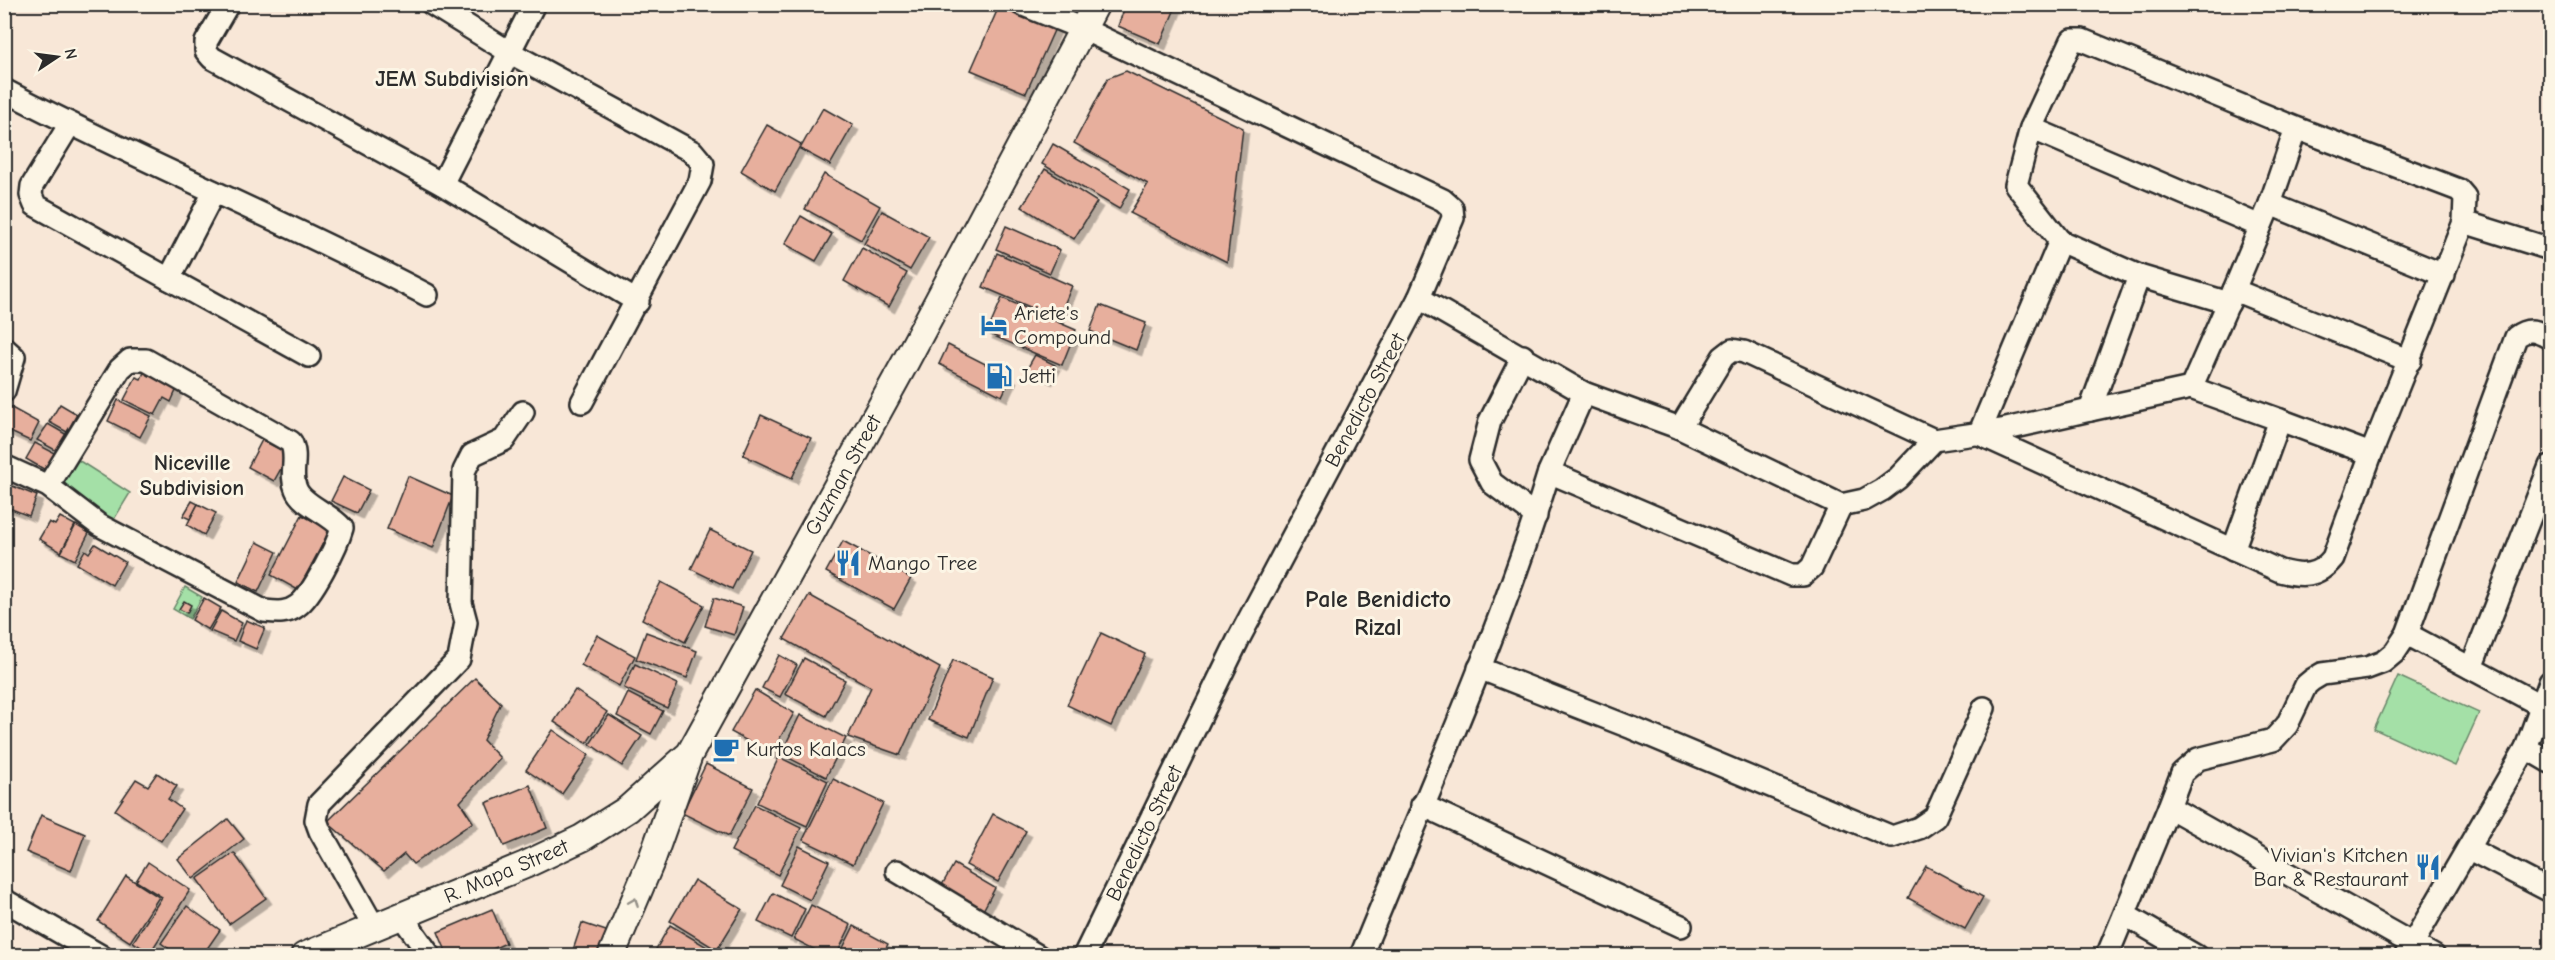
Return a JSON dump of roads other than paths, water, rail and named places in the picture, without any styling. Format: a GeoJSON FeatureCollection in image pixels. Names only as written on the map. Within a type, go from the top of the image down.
{"type":"FeatureCollection","features":[{"type":"Feature","properties":{"kind":"main road","name":"Guzman Street"},"geometry":{"type":"LineString","coordinates":[[611,956],[652,859],[689,754],[906,361],[1096,4]]}},
{"type":"Feature","properties":{"kind":"main road","name":"R. Mapa Street"},"geometry":{"type":"LineString","coordinates":[[304,956],[525,865],[582,838],[628,809],[689,754]]}},
{"type":"Feature","properties":{"kind":"street"},"geometry":{"type":"LineString","coordinates":[[228,4],[206,42],[206,51],[212,58],[442,184],[638,302]]}},
{"type":"Feature","properties":{"kind":"street"},"geometry":{"type":"LineString","coordinates":[[432,4],[509,52],[693,152],[703,164],[700,181],[638,302],[582,402]]}},
{"type":"Feature","properties":{"kind":"street"},"geometry":{"type":"LineString","coordinates":[[442,184],[534,4]]}},
{"type":"Feature","properties":{"kind":"street"},"geometry":{"type":"LineString","coordinates":[[1021,4],[1083,29]]}},
{"type":"Feature","properties":{"kind":"street","name":"Benedicto Street"},"geometry":{"type":"LineString","coordinates":[[1083,29],[1443,200],[1452,208],[1453,218],[1419,298],[1238,640],[1084,956]]}},
{"type":"Feature","properties":{"kind":"street"},"geometry":{"type":"LineString","coordinates":[[1979,434],[2233,550],[2298,576],[2312,574],[2326,566],[2333,558],[2371,454],[2410,361],[2464,222],[2465,197],[2459,190],[2296,128],[2082,40],[2072,40],[2031,128],[2016,185],[2060,241],[2139,276],[2231,296],[2410,361]]}},
{"type":"Feature","properties":{"kind":"street"},"geometry":{"type":"LineString","coordinates":[[4,90],[70,124],[428,295]]}},
{"type":"Feature","properties":{"kind":"street"},"geometry":{"type":"LineString","coordinates":[[70,124],[32,186],[32,200],[35,205],[309,356]]}},
{"type":"Feature","properties":{"kind":"street"},"geometry":{"type":"LineString","coordinates":[[2031,128],[2259,226]]}},
{"type":"Feature","properties":{"kind":"street"},"geometry":{"type":"LineString","coordinates":[[2191,388],[2270,204],[2296,128]]}},
{"type":"Feature","properties":{"kind":"street"},"geometry":{"type":"LineString","coordinates":[[169,279],[214,192]]}},
{"type":"Feature","properties":{"kind":"street"},"geometry":{"type":"LineString","coordinates":[[2270,204],[2444,275]]}},
{"type":"Feature","properties":{"kind":"street"},"geometry":{"type":"LineString","coordinates":[[2464,222],[2549,246]]}},
{"type":"Feature","properties":{"kind":"street"},"geometry":{"type":"LineString","coordinates":[[1979,434],[2060,241]]}},
{"type":"Feature","properties":{"kind":"street"},"geometry":{"type":"LineString","coordinates":[[2090,410],[2139,276]]}},
{"type":"Feature","properties":{"kind":"street"},"geometry":{"type":"LineString","coordinates":[[1419,298],[1584,393],[1680,428],[1842,505],[1864,500],[1882,490],[1898,478],[1934,440]]}},
{"type":"Feature","properties":{"kind":"street"},"geometry":{"type":"LineString","coordinates":[[2107,956],[2182,773],[2198,759],[2273,740],[2287,725],[2306,685],[2322,674],[2367,668],[2383,662],[2395,652],[2407,634],[2516,337],[2524,330],[2534,330],[2550,338]]}},
{"type":"Feature","properties":{"kind":"street"},"geometry":{"type":"LineString","coordinates":[[4,348],[14,357],[4,391]]}},
{"type":"Feature","properties":{"kind":"street"},"geometry":{"type":"LineString","coordinates":[[1680,428],[1723,357],[1732,350],[1744,352],[1934,440],[1979,434],[2191,388],[2371,454]]}},
{"type":"Feature","properties":{"kind":"street"},"geometry":{"type":"LineString","coordinates":[[1523,357],[1490,421],[1480,460],[1492,483],[1536,516]]}},
{"type":"Feature","properties":{"kind":"street"},"geometry":{"type":"LineString","coordinates":[[4,466],[48,486],[99,525],[264,611],[282,612],[297,606],[316,581],[342,528],[333,517],[301,498],[293,476],[295,450],[291,442],[146,360],[130,360],[120,369],[48,486]]}},
{"type":"Feature","properties":{"kind":"street"},"geometry":{"type":"LineString","coordinates":[[1361,956],[1479,668],[1536,516],[1549,472],[1584,393]]}},
{"type":"Feature","properties":{"kind":"street"},"geometry":{"type":"LineString","coordinates":[[374,927],[333,858],[320,831],[316,820],[319,804],[459,659],[466,622],[461,603],[464,471],[472,455],[504,440],[524,412]]}},
{"type":"Feature","properties":{"kind":"street"},"geometry":{"type":"LineString","coordinates":[[2233,550],[2280,420]]}},
{"type":"Feature","properties":{"kind":"street"},"geometry":{"type":"LineString","coordinates":[[2471,668],[2550,466]]}},
{"type":"Feature","properties":{"kind":"street"},"geometry":{"type":"LineString","coordinates":[[1549,472],[1791,575],[1803,575],[1812,567],[1842,505]]}},
{"type":"Feature","properties":{"kind":"street"},"geometry":{"type":"LineString","coordinates":[[2407,634],[2540,705]]}},
{"type":"Feature","properties":{"kind":"street"},"geometry":{"type":"LineString","coordinates":[[1479,668],[1632,728],[1892,837],[1919,828],[1935,817],[1984,708]]}},
{"type":"Feature","properties":{"kind":"street"},"geometry":{"type":"LineString","coordinates":[[2409,950],[2526,748],[2550,682]]}},
{"type":"Feature","properties":{"kind":"street"},"geometry":{"type":"LineString","coordinates":[[2526,748],[2550,762]]}},
{"type":"Feature","properties":{"kind":"street"},"geometry":{"type":"LineString","coordinates":[[1422,805],[1681,926]]}},
{"type":"Feature","properties":{"kind":"street"},"geometry":{"type":"LineString","coordinates":[[2169,807],[2409,950],[2434,956]]}},
{"type":"Feature","properties":{"kind":"street"},"geometry":{"type":"LineString","coordinates":[[2469,849],[2550,891]]}},
{"type":"Feature","properties":{"kind":"street"},"geometry":{"type":"LineString","coordinates":[[897,871],[1038,956]]}},
{"type":"Feature","properties":{"kind":"street"},"geometry":{"type":"LineString","coordinates":[[4,900],[101,956]]}},
{"type":"Feature","properties":{"kind":"street"},"geometry":{"type":"LineString","coordinates":[[401,915],[430,956]]}},
{"type":"Feature","properties":{"kind":"street"},"geometry":{"type":"LineString","coordinates":[[2125,915],[2196,956]]}},
{"type":"Feature","properties":{"kind":"place","name":"Ariete's Compound"},"geometry":{"type":"Point","coordinates":[994,325]}},
{"type":"Feature","properties":{"kind":"place","name":"Jetti"},"geometry":{"type":"Point","coordinates":[999,376]}},
{"type":"Feature","properties":{"kind":"place","name":"Mango Tree"},"geometry":{"type":"Point","coordinates":[848,563]}},
{"type":"Feature","properties":{"kind":"place","name":"Kurtos Kalacs"},"geometry":{"type":"Point","coordinates":[726,749]}},
{"type":"Feature","properties":{"kind":"place","name":"Vivian's Kitchen Bar & Restaurant"},"geometry":{"type":"Point","coordinates":[2428,867]}},
{"type":"Feature","properties":{"kind":"district","name":"JEM Subdivision"},"geometry":{"type":"Point","coordinates":[452,79]}},
{"type":"Feature","properties":{"kind":"district","name":"Niceville Subdivision"},"geometry":{"type":"Point","coordinates":[192,476]}},
{"type":"Feature","properties":{"kind":"district","name":"Pale Benidicto Rizal"},"geometry":{"type":"Point","coordinates":[1378,613]}}]}
